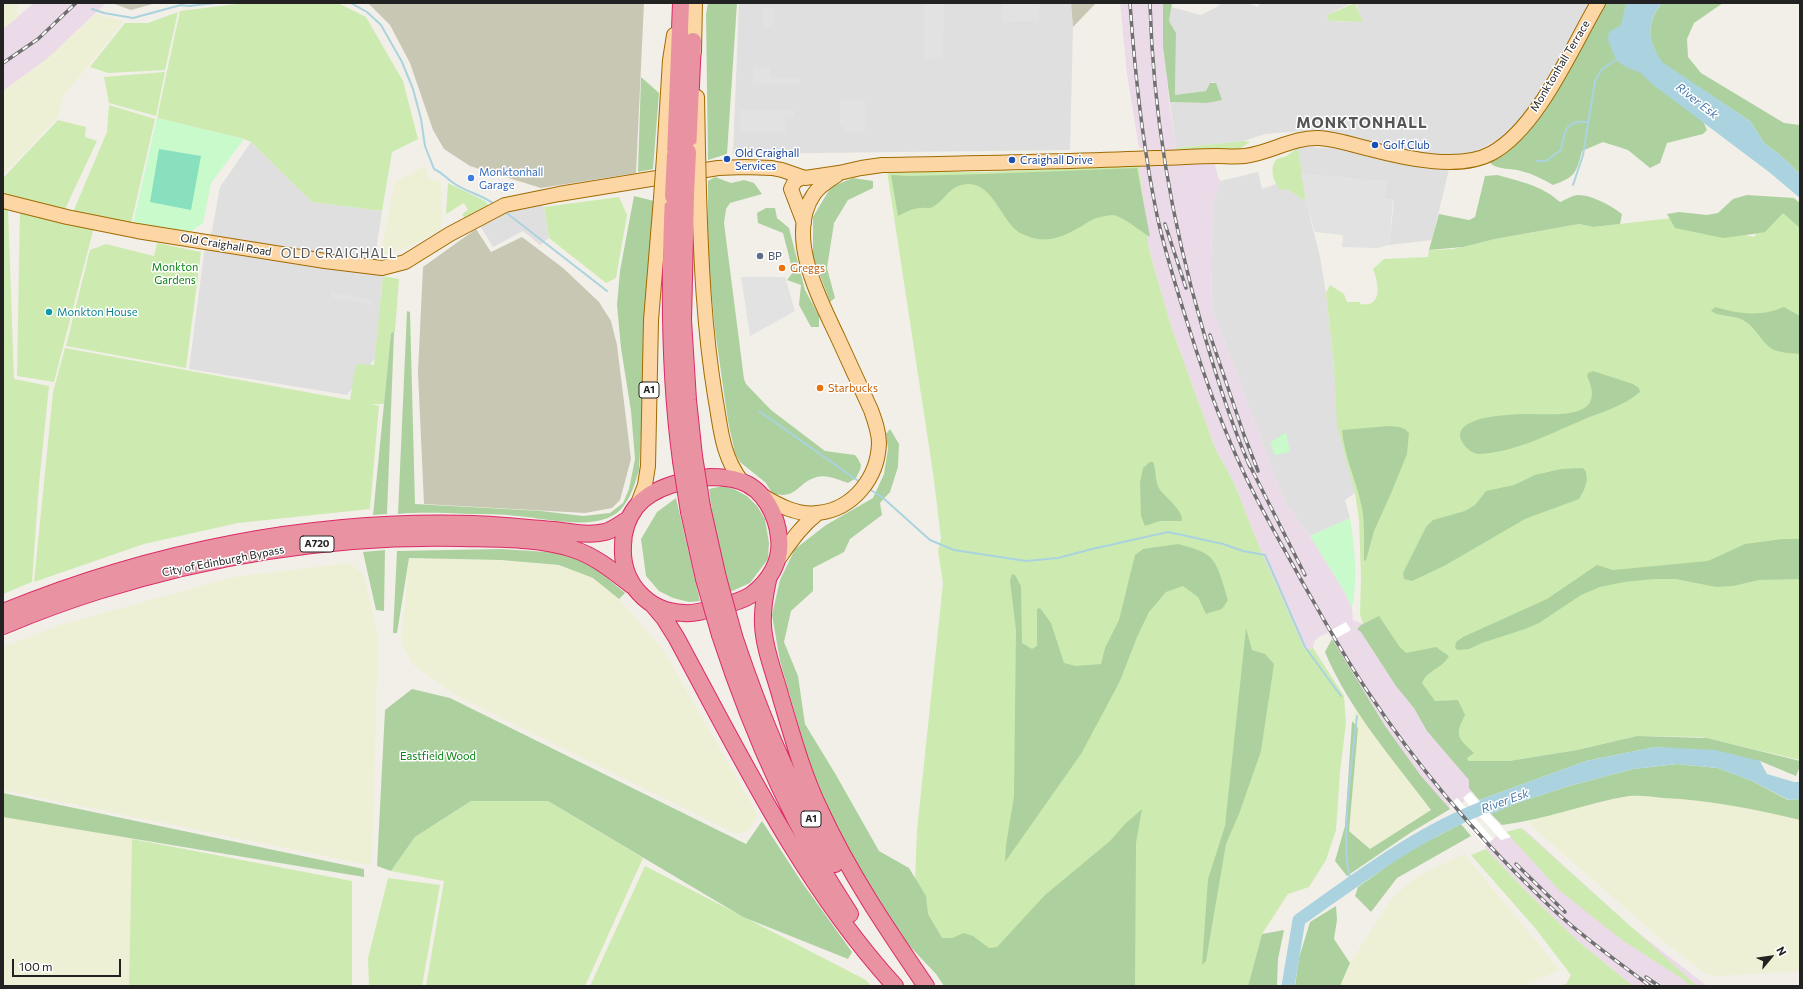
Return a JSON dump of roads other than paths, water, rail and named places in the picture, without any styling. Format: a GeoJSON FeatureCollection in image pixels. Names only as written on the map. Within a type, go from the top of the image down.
{"type":"FeatureCollection","features":[{"type":"Feature","properties":{"kind":"highway","name":"A1"},"geometry":{"type":"LineString","coordinates":[[680,3],[680,195],[683,320],[688,400],[687,458],[696,510],[711,578],[753,729],[791,812],[845,906],[873,950],[900,986]]}},
{"type":"Feature","properties":{"kind":"highway","name":"A1"},"geometry":{"type":"LineString","coordinates":[[681,153],[693,41]]}},
{"type":"Feature","properties":{"kind":"highway"},"geometry":{"type":"LineString","coordinates":[[631,585],[624,569],[622,554],[623,534],[627,520],[637,506],[654,492],[667,486],[710,477],[742,482],[761,495],[773,514],[778,528],[780,541],[777,561],[768,580],[748,597],[698,612],[676,612],[653,605]]}},
{"type":"Feature","properties":{"kind":"highway","name":"City of Edinburgh Bypass"},"geometry":{"type":"LineString","coordinates":[[3,612],[50,593],[128,567],[186,552],[262,537],[370,526],[419,524],[488,525],[596,533],[613,529],[627,520]]}},
{"type":"Feature","properties":{"kind":"highway","name":"City of Edinburgh Bypass"},"geometry":{"type":"LineString","coordinates":[[3,626],[96,591],[174,569],[270,550],[366,540],[462,538],[534,542],[557,545],[586,554],[601,562],[631,585],[653,605],[664,618],[676,637],[772,814],[802,862],[858,941],[895,986]]}},
{"type":"Feature","properties":{"kind":"highway","name":"A1"},"geometry":{"type":"LineString","coordinates":[[768,580],[764,599],[763,620],[769,653],[802,764],[819,808],[842,854],[870,903],[926,986]]}},
{"type":"Feature","properties":{"kind":"highway","name":"A1"},"geometry":{"type":"LineString","coordinates":[[727,635],[807,812],[836,865],[867,915],[917,986]]}},
{"type":"Feature","properties":{"kind":"main road","name":"A1"},"geometry":{"type":"LineString","coordinates":[[693,41],[695,3]]}},
{"type":"Feature","properties":{"kind":"main road","name":"Monktonhall Terrace"},"geometry":{"type":"LineString","coordinates":[[798,184],[861,168],[882,165],[1067,162],[1246,156],[1278,148],[1298,140],[1319,138],[1404,157],[1445,161],[1480,159],[1494,152],[1519,131],[1534,112],[1560,72],[1598,3]]}},
{"type":"Feature","properties":{"kind":"main road","name":"A1"},"geometry":{"type":"LineString","coordinates":[[637,506],[645,485],[648,466],[651,320],[680,195],[681,153]]}},
{"type":"Feature","properties":{"kind":"main road","name":"Old Craighall Road"},"geometry":{"type":"LineString","coordinates":[[3,201],[67,217],[137,231],[325,261],[382,268],[405,262],[450,234],[499,207],[559,194],[718,168],[745,167],[782,170],[798,184]]}},
{"type":"Feature","properties":{"kind":"main road"},"geometry":{"type":"LineString","coordinates":[[798,184],[804,201],[839,173]]}},
{"type":"Feature","properties":{"kind":"main road"},"geometry":{"type":"LineString","coordinates":[[798,184],[812,182],[813,195],[804,223]]}},
{"type":"Feature","properties":{"kind":"main road"},"geometry":{"type":"LineString","coordinates":[[761,495],[785,508],[818,513],[841,506],[854,497],[865,486],[877,461],[879,442],[878,431],[871,410],[815,289],[806,254],[804,223],[798,184]]}},
{"type":"Feature","properties":{"kind":"main road","name":"A1"},"geometry":{"type":"LineString","coordinates":[[680,195],[701,269],[708,349],[724,450],[733,471],[742,482]]}},
{"type":"Feature","properties":{"kind":"main road"},"geometry":{"type":"LineString","coordinates":[[777,561],[798,532],[818,513]]}},
{"type":"Feature","properties":{"kind":"water"},"geometry":{"type":"Polygon","coordinates":[[[1626,3],[1662,3],[1653,18],[1650,32],[1654,47],[1662,62],[1750,121],[1765,144],[1779,154],[1800,174],[1800,198],[1769,172],[1652,84],[1641,73],[1626,67],[1616,60],[1608,40],[1609,32],[1621,25],[1626,3]]]}},
{"type":"Feature","properties":{"kind":"water"},"geometry":{"type":"Polygon","coordinates":[[[1655,747],[1715,750],[1760,761],[1767,774],[1794,782],[1800,782],[1800,799],[1789,800],[1752,781],[1718,768],[1677,764],[1633,769],[1569,786],[1517,803],[1491,814],[1479,800],[1586,761],[1655,747]]]}},
{"type":"Feature","properties":{"kind":"waterway"},"geometry":{"type":"LineString","coordinates":[[92,9],[104,13],[133,18],[181,5],[189,6],[216,3]]}},
{"type":"Feature","properties":{"kind":"waterway"},"geometry":{"type":"LineString","coordinates":[[351,3],[367,12],[381,25],[402,62],[413,89],[421,119],[425,146],[434,169],[462,188],[494,204]]}},
{"type":"Feature","properties":{"kind":"waterway"},"geometry":{"type":"LineString","coordinates":[[1573,185],[1583,155],[1595,81],[1602,69],[1616,60]]}},
{"type":"Feature","properties":{"kind":"waterway"},"geometry":{"type":"LineString","coordinates":[[1537,161],[1546,161],[1561,150],[1565,132],[1570,125],[1574,123],[1588,122]]}},
{"type":"Feature","properties":{"kind":"waterway"},"geometry":{"type":"LineString","coordinates":[[504,211],[607,291]]}},
{"type":"Feature","properties":{"kind":"waterway"},"geometry":{"type":"LineString","coordinates":[[759,411],[861,483]]}},
{"type":"Feature","properties":{"kind":"waterway"},"geometry":{"type":"LineString","coordinates":[[869,489],[882,497],[930,540],[954,550],[1026,561],[1058,558],[1168,532],[1265,555],[1305,647],[1341,696]]}},
{"type":"Feature","properties":{"kind":"waterway"},"geometry":{"type":"LineString","coordinates":[[1352,883],[1348,869],[1346,827],[1357,716]]}},
{"type":"Feature","properties":{"kind":"waterway","name":"River Esk"},"geometry":{"type":"LineString","coordinates":[[1288,986],[1299,920],[1371,869],[1421,838],[1473,811],[1501,801]]}},
{"type":"Feature","properties":{"kind":"railway"},"geometry":{"type":"LineString","coordinates":[[3,63],[38,39],[76,3]]}},
{"type":"Feature","properties":{"kind":"railway"},"geometry":{"type":"LineString","coordinates":[[1130,3],[1134,58],[1144,139],[1158,220],[1165,248],[1214,402],[1235,454],[1263,512],[1350,664],[1406,746],[1427,773],[1492,848],[1551,907],[1592,942],[1650,986]]}},
{"type":"Feature","properties":{"kind":"railway"},"geometry":{"type":"LineString","coordinates":[[1150,3],[1155,86],[1173,209],[1192,290],[1208,347],[1236,434],[1250,467]]}},
{"type":"Feature","properties":{"kind":"railway"},"geometry":{"type":"LineString","coordinates":[[1165,224],[1186,288]]}},
{"type":"Feature","properties":{"kind":"railway"},"geometry":{"type":"LineString","coordinates":[[1210,335],[1244,435],[1258,471]]}},
{"type":"Feature","properties":{"kind":"railway"},"geometry":{"type":"LineString","coordinates":[[1248,462],[1305,575]]}},
{"type":"Feature","properties":{"kind":"railway"},"geometry":{"type":"LineString","coordinates":[[1516,864],[1565,912]]}},
{"type":"Feature","properties":{"kind":"railway"},"geometry":{"type":"LineString","coordinates":[[1646,977],[1659,986]]}},
{"type":"Feature","properties":{"kind":"place","name":"Golf Club"},"geometry":{"type":"Point","coordinates":[1375,145]}},
{"type":"Feature","properties":{"kind":"place","name":"Old Craighall Services"},"geometry":{"type":"Point","coordinates":[727,159]}},
{"type":"Feature","properties":{"kind":"place","name":"Craighall Drive"},"geometry":{"type":"Point","coordinates":[1012,160]}},
{"type":"Feature","properties":{"kind":"place","name":"Monktonhall Garage"},"geometry":{"type":"Point","coordinates":[471,178]}},
{"type":"Feature","properties":{"kind":"place","name":"BP"},"geometry":{"type":"Point","coordinates":[760,256]}},
{"type":"Feature","properties":{"kind":"place","name":"Greggs"},"geometry":{"type":"Point","coordinates":[782,268]}},
{"type":"Feature","properties":{"kind":"place","name":"Monkton House"},"geometry":{"type":"Point","coordinates":[49,312]}},
{"type":"Feature","properties":{"kind":"place","name":"Starbucks"},"geometry":{"type":"Point","coordinates":[820,388]}},
{"type":"Feature","properties":{"kind":"district","name":"MONKTONHALL"},"geometry":{"type":"Point","coordinates":[1362,123]}},
{"type":"Feature","properties":{"kind":"district","name":"OLD CRAIGHALL"},"geometry":{"type":"Point","coordinates":[339,254]}},
{"type":"Feature","properties":{"kind":"park label","name":"Monkton Gardens"},"geometry":{"type":"Point","coordinates":[175,273]}},
{"type":"Feature","properties":{"kind":"park label","name":"Eastfield Wood"},"geometry":{"type":"Point","coordinates":[438,756]}}]}
